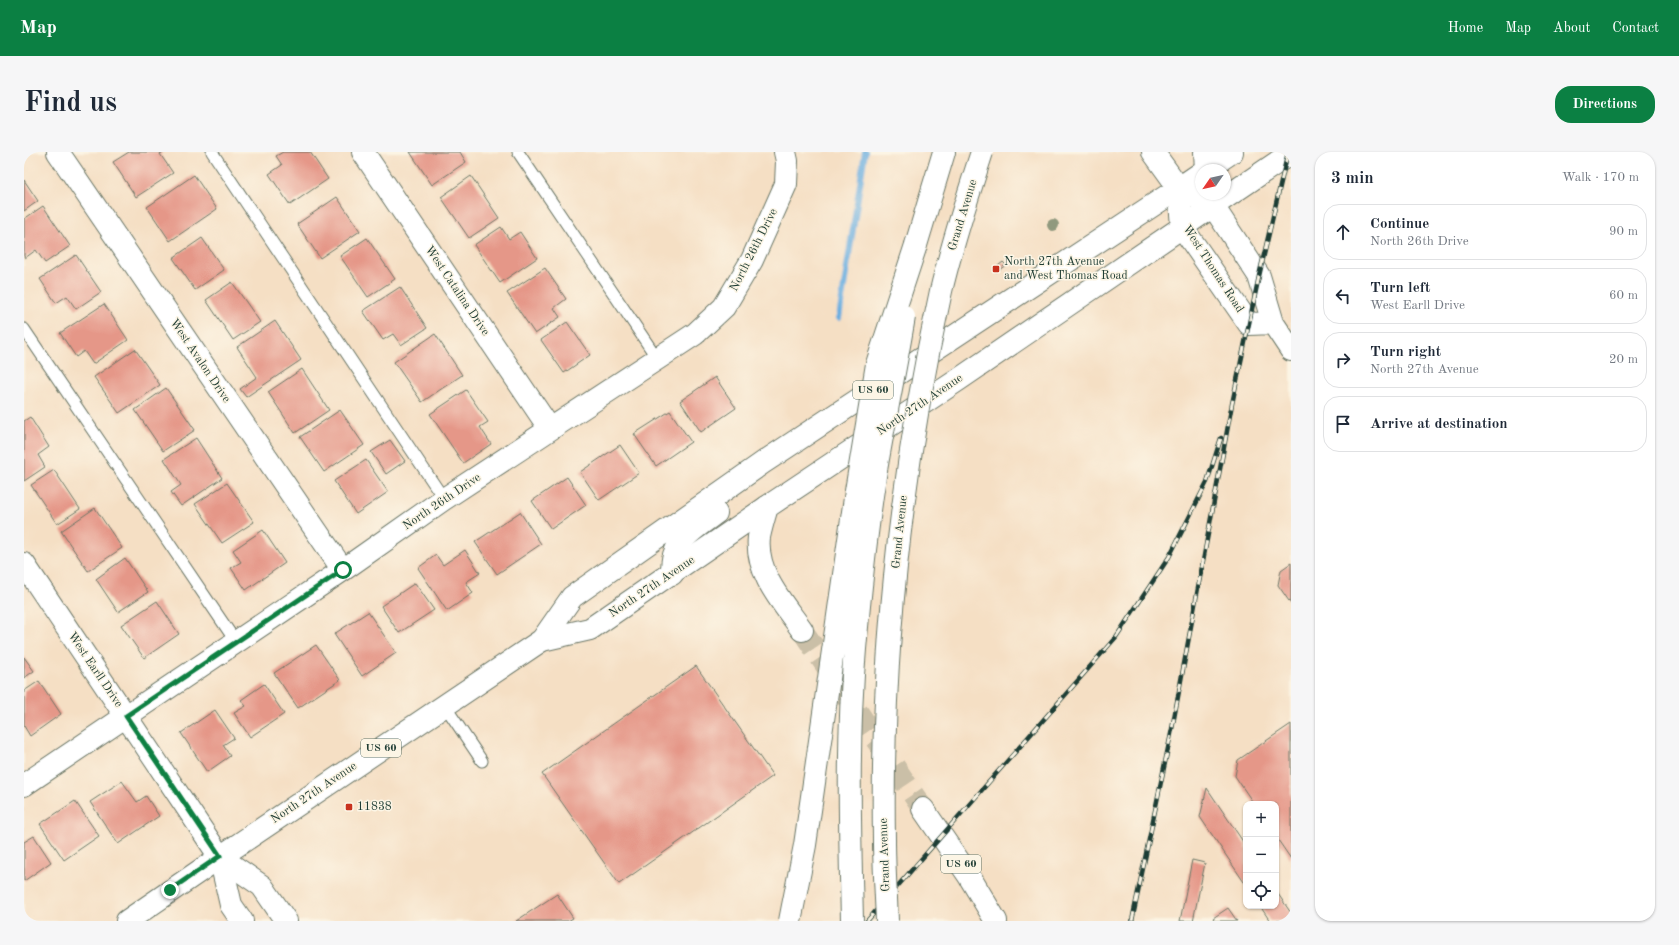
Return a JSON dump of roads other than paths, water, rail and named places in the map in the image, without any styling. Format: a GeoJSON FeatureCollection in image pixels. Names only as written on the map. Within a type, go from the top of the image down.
{"type":"FeatureCollection","features":[{"type":"Feature","properties":{"kind":"main road","name":"West Avalon Drive"},"geometry":{"type":"LineString","coordinates":[[58,152],[343,570]]}},
{"type":"Feature","properties":{"kind":"main road","name":"West Catalina Drive"},"geometry":{"type":"LineString","coordinates":[[363,152],[550,429]]}},
{"type":"Feature","properties":{"kind":"main road"},"geometry":{"type":"LineString","coordinates":[[790,921],[805,845],[854,506],[877,364],[916,245],[944,152]]}},
{"type":"Feature","properties":{"kind":"main road","name":"Grand Avenue"},"geometry":{"type":"LineString","coordinates":[[887,921],[884,840],[886,697],[890,625],[903,497],[924,371],[941,290],[966,201],[982,152]]}},
{"type":"Feature","properties":{"kind":"main road","name":"West Thomas Road"},"geometry":{"type":"LineString","coordinates":[[1154,152],[1178,188],[1182,227],[1249,324],[1273,323]]}},
{"type":"Feature","properties":{"kind":"main road","name":"North 27th Avenue"},"geometry":{"type":"LineString","coordinates":[[1210,164],[1232,152]]}},
{"type":"Feature","properties":{"kind":"main road","name":"North 27th Avenue"},"geometry":{"type":"LineString","coordinates":[[1231,189],[1291,153]]}},
{"type":"Feature","properties":{"kind":"main road","name":"North 26th Drive"},"geometry":{"type":"LineString","coordinates":[[24,785],[343,570],[444,500],[695,334],[724,307],[752,260],[786,184],[786,157]]}},
{"type":"Feature","properties":{"kind":"main road","name":"North 27th Avenue"},"geometry":{"type":"LineString","coordinates":[[127,921],[220,856],[542,640],[572,597],[764,462],[1178,188],[1195,175]]}},
{"type":"Feature","properties":{"kind":"main road","name":"West Thomas Road"},"geometry":{"type":"LineString","coordinates":[[1178,188],[1195,194]]}},
{"type":"Feature","properties":{"kind":"main road","name":"West Thomas Road"},"geometry":{"type":"LineString","coordinates":[[1212,200],[1259,276],[1273,323],[1291,350]]}},
{"type":"Feature","properties":{"kind":"main road","name":"North 27th Avenue"},"geometry":{"type":"LineString","coordinates":[[542,640],[590,629],[672,574],[767,507],[958,380],[1182,227],[1212,200]]}},
{"type":"Feature","properties":{"kind":"main road"},"geometry":{"type":"LineString","coordinates":[[852,921],[850,743],[855,651],[863,567],[875,477],[916,245]]}},
{"type":"Feature","properties":{"kind":"main road"},"geometry":{"type":"LineString","coordinates":[[672,574],[674,553],[690,533],[751,484],[764,462]]}},
{"type":"Feature","properties":{"kind":"main road"},"geometry":{"type":"LineString","coordinates":[[767,507],[760,537],[759,551],[762,565],[768,580],[802,630]]}},
{"type":"Feature","properties":{"kind":"main road","name":"West Earll Drive"},"geometry":{"type":"LineString","coordinates":[[24,564],[220,856]]}},
{"type":"Feature","properties":{"kind":"main road","name":"US 60"},"geometry":{"type":"LineString","coordinates":[[923,809],[969,876],[996,921]]}},
{"type":"Feature","properties":{"kind":"main road"},"geometry":{"type":"LineString","coordinates":[[220,856],[231,905],[242,921]]}},
{"type":"Feature","properties":{"kind":"main road"},"geometry":{"type":"LineString","coordinates":[[220,856],[262,886],[286,921]]}},
{"type":"Feature","properties":{"kind":"lane"},"geometry":{"type":"LineString","coordinates":[[212,152],[444,500]]}},
{"type":"Feature","properties":{"kind":"lane"},"geometry":{"type":"LineString","coordinates":[[518,152],[657,358]]}},
{"type":"Feature","properties":{"kind":"lane"},"geometry":{"type":"LineString","coordinates":[[24,329],[236,642]]}},
{"type":"Feature","properties":{"kind":"lane"},"geometry":{"type":"LineString","coordinates":[[445,706],[482,761]]}},
{"type":"Feature","properties":{"kind":"waterway"},"geometry":{"type":"LineString","coordinates":[[839,318],[865,152]]}},
{"type":"Feature","properties":{"kind":"tunnel"},"geometry":{"type":"LineString","coordinates":[[802,630],[923,809]]}},
{"type":"Feature","properties":{"kind":"railway"},"geometry":{"type":"LineString","coordinates":[[1132,921],[1172,729],[1232,404],[1259,276],[1288,152]]}},
{"type":"Feature","properties":{"kind":"railway"},"geometry":{"type":"LineString","coordinates":[[867,921],[1116,637],[1169,557],[1207,482],[1221,438]]}},
{"type":"Feature","properties":{"kind":"place","name":"North 27th Avenue and West Thomas Road"},"geometry":{"type":"Point","coordinates":[996,269]}},
{"type":"Feature","properties":{"kind":"place","name":"11838"},"geometry":{"type":"Point","coordinates":[349,807]}}]}
